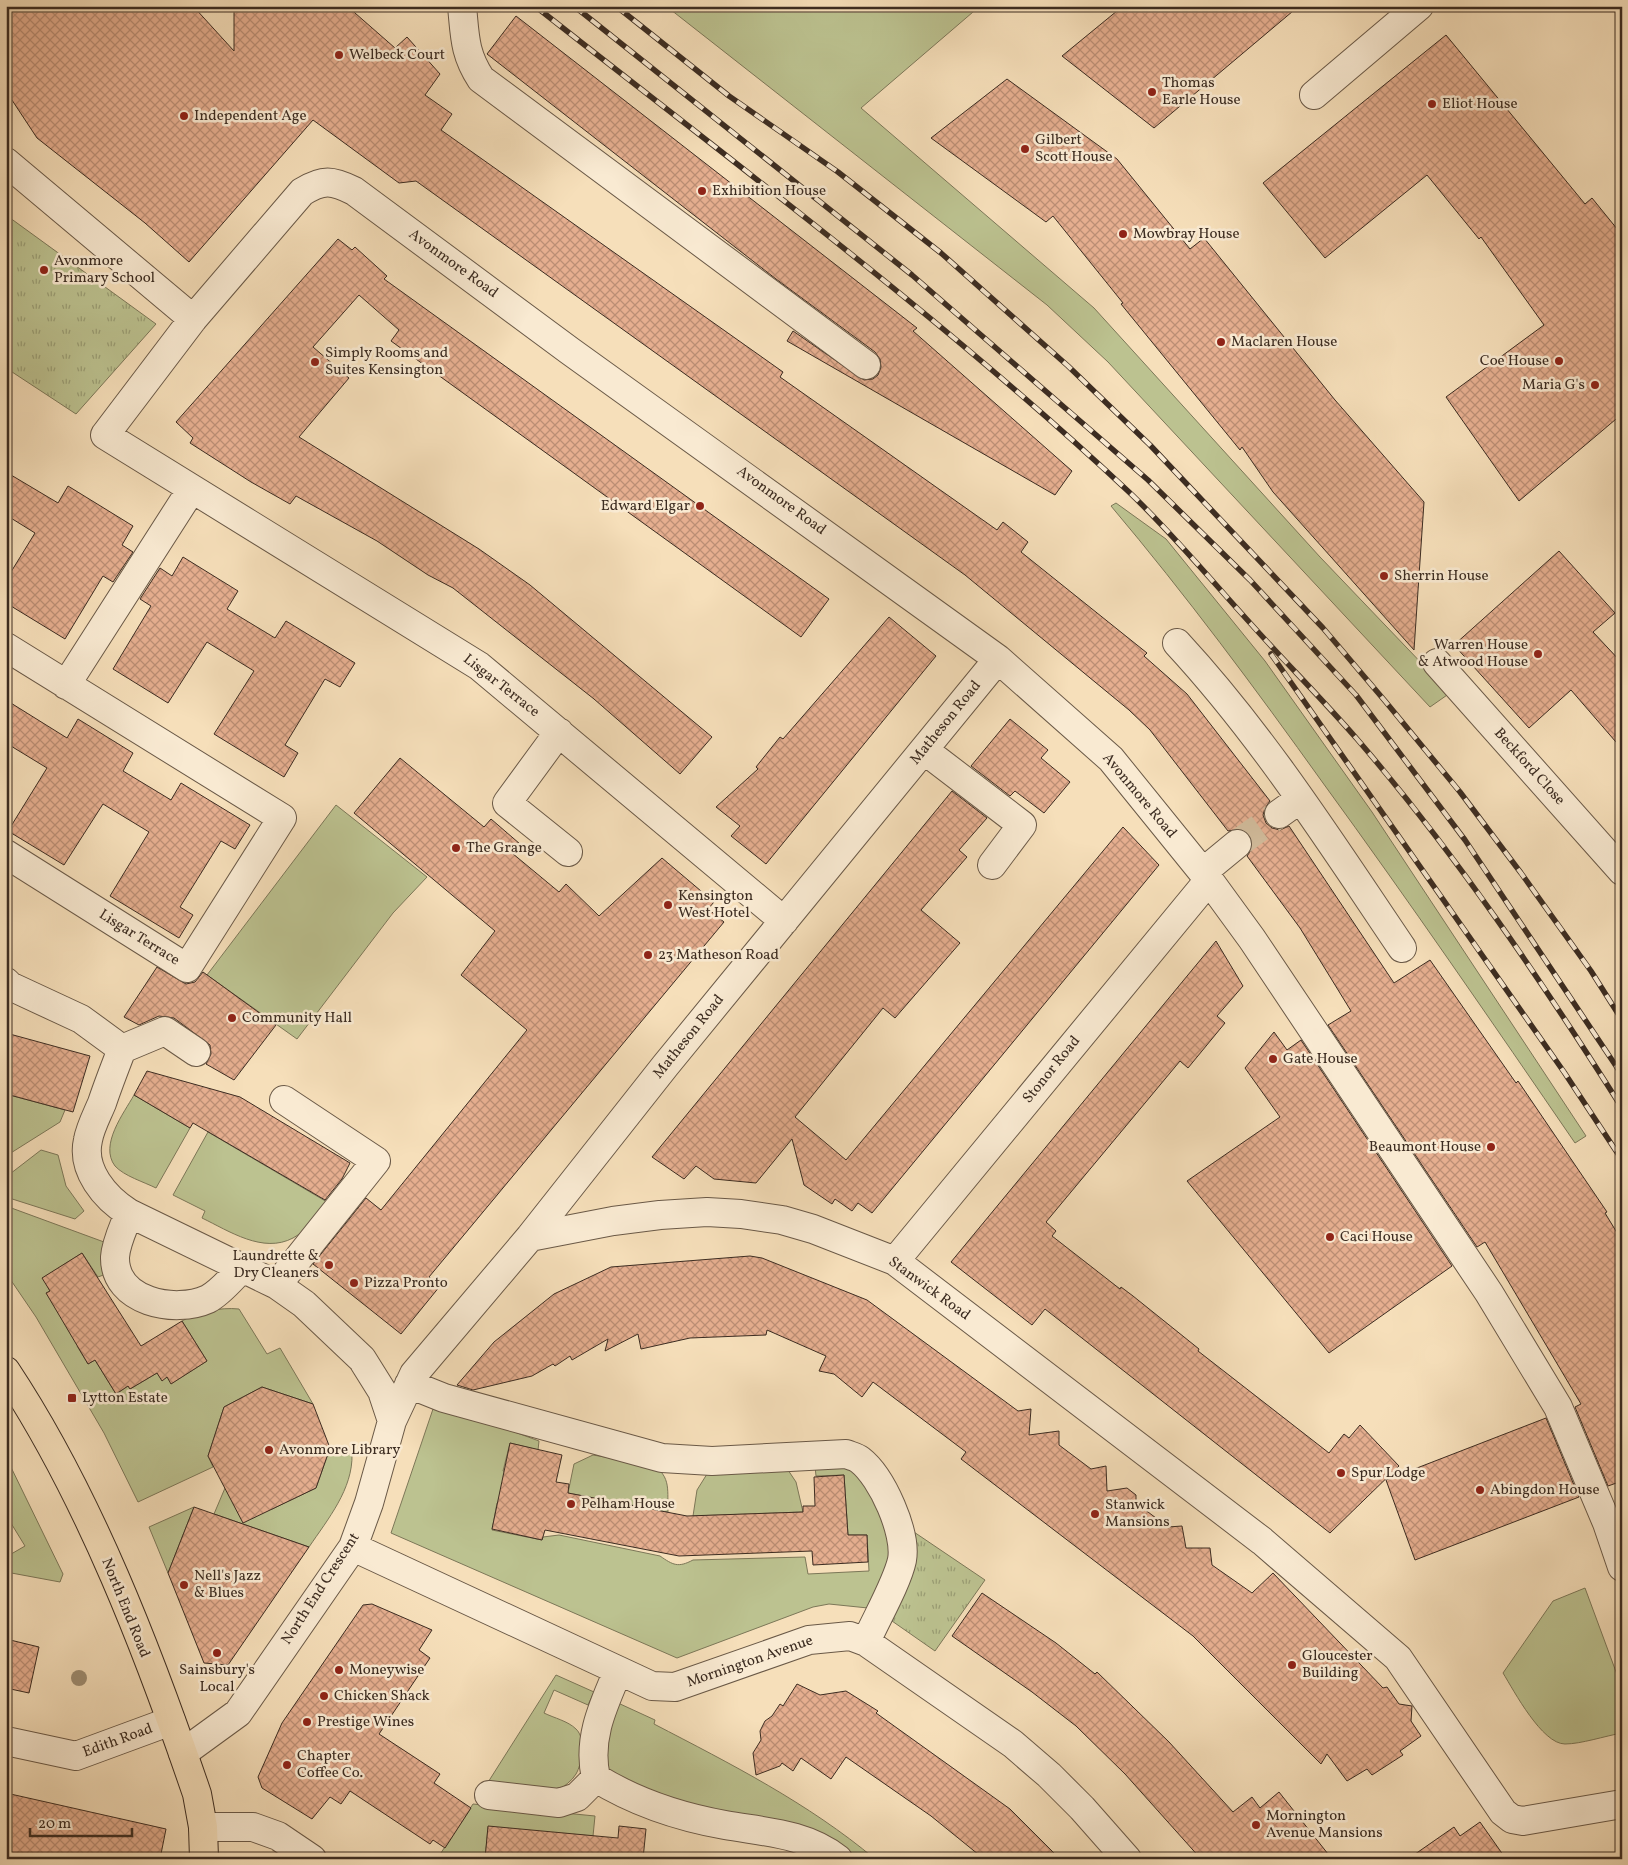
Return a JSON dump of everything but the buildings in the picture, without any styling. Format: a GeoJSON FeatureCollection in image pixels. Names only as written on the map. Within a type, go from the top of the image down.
{"type":"FeatureCollection","features":[{"type":"Feature","properties":{"kind":"main road","name":"North End Road"},"geometry":{"type":"LineString","coordinates":[[6,1372],[74,1492],[113,1576],[171,1721],[197,1794],[203,1827],[204,1859]]}},
{"type":"Feature","properties":{"kind":"street"},"geometry":{"type":"LineString","coordinates":[[462,6],[465,47],[471,64],[481,79],[866,365]]}},
{"type":"Feature","properties":{"kind":"street"},"geometry":{"type":"LineString","coordinates":[[1314,94],[1419,6]]}},
{"type":"Feature","properties":{"kind":"street"},"geometry":{"type":"LineString","coordinates":[[6,162],[193,319]]}},
{"type":"Feature","properties":{"kind":"street","name":"Avonmore Road"},"geometry":{"type":"LineString","coordinates":[[105,435],[193,319],[302,192],[318,182],[338,183],[354,191],[570,350],[998,659],[1111,759],[1206,876],[1252,939],[1489,1293],[1558,1407],[1622,1567]]}},
{"type":"Feature","properties":{"kind":"street","name":"Lisgar Terrace"},"geometry":{"type":"LineString","coordinates":[[105,435],[190,490],[479,666],[784,921]]}},
{"type":"Feature","properties":{"kind":"street"},"geometry":{"type":"LineString","coordinates":[[66,685],[190,490]]}},
{"type":"Feature","properties":{"kind":"street"},"geometry":{"type":"LineString","coordinates":[[1177,643],[1219,689],[1290,806],[1402,948]]}},
{"type":"Feature","properties":{"kind":"street","name":"Lisgar Terrace"},"geometry":{"type":"LineString","coordinates":[[6,648],[282,818],[187,968],[6,854]]}},
{"type":"Feature","properties":{"kind":"street","name":"Matheson Road"},"geometry":{"type":"LineString","coordinates":[[392,1421],[414,1374],[530,1237],[665,1066],[998,659]]}},
{"type":"Feature","properties":{"kind":"street","name":"Beckford Close"},"geometry":{"type":"LineString","coordinates":[[1437,663],[1622,871]]}},
{"type":"Feature","properties":{"kind":"street"},"geometry":{"type":"LineString","coordinates":[[559,732],[507,803],[568,852]]}},
{"type":"Feature","properties":{"kind":"street"},"geometry":{"type":"LineString","coordinates":[[924,750],[1022,825],[992,865]]}},
{"type":"Feature","properties":{"kind":"street","name":"Stonor Road"},"geometry":{"type":"LineString","coordinates":[[895,1261],[1206,876],[1238,844]]}},
{"type":"Feature","properties":{"kind":"street"},"geometry":{"type":"LineString","coordinates":[[6,982],[10,986],[81,1019],[122,1049]]}},
{"type":"Feature","properties":{"kind":"street"},"geometry":{"type":"LineString","coordinates":[[196,1052],[165,1031],[122,1049],[88,1140],[87,1157],[91,1170],[111,1202],[129,1213],[277,1285],[304,1304],[362,1359],[382,1392],[392,1421]]}},
{"type":"Feature","properties":{"kind":"street"},"geometry":{"type":"LineString","coordinates":[[277,1285],[376,1161],[284,1100]]}},
{"type":"Feature","properties":{"kind":"street","name":"Stanwick Road"},"geometry":{"type":"LineString","coordinates":[[530,1237],[613,1221],[660,1215],[707,1212],[741,1214],[782,1220],[813,1229],[895,1261],[1262,1541],[1398,1658],[1503,1812],[1512,1819],[1522,1821],[1622,1804]]}},
{"type":"Feature","properties":{"kind":"street"},"geometry":{"type":"LineString","coordinates":[[129,1213],[115,1258],[117,1270],[126,1285],[144,1300],[171,1304],[206,1300],[242,1268]]}},
{"type":"Feature","properties":{"kind":"street"},"geometry":{"type":"LineString","coordinates":[[409,1384],[444,1398],[662,1458],[712,1461],[846,1454],[858,1458],[878,1482],[892,1509],[902,1545],[899,1570],[866,1642]]}},
{"type":"Feature","properties":{"kind":"street","name":"North End Crescent"},"geometry":{"type":"LineString","coordinates":[[183,1753],[238,1713],[353,1546],[369,1503],[392,1421]]}},
{"type":"Feature","properties":{"kind":"street","name":"Mornington Avenue"},"geometry":{"type":"LineString","coordinates":[[353,1546],[652,1686],[675,1687],[809,1640],[850,1636],[866,1642],[1013,1744],[1056,1781],[1127,1859]]}},
{"type":"Feature","properties":{"kind":"street"},"geometry":{"type":"LineString","coordinates":[[618,1671],[596,1727],[593,1764],[596,1778],[613,1789],[648,1804],[692,1818],[809,1841],[838,1859]]}},
{"type":"Feature","properties":{"kind":"street","name":"Edith Road"},"geometry":{"type":"LineString","coordinates":[[6,1741],[76,1756],[171,1721]]}},
{"type":"Feature","properties":{"kind":"street"},"geometry":{"type":"LineString","coordinates":[[489,1795],[559,1802],[577,1797],[596,1778]]}},
{"type":"Feature","properties":{"kind":"street"},"geometry":{"type":"LineString","coordinates":[[203,1827],[226,1829],[253,1827],[278,1836],[312,1859]]}},
{"type":"Feature","properties":{"kind":"green space"},"geometry":{"type":"Polygon","coordinates":[[[666,6],[980,6],[861,108],[1094,308],[1320,557],[1450,693],[1430,707],[1108,362],[1047,305],[666,6]]]}},
{"type":"Feature","properties":{"kind":"green space","name":"Avonmore Primary School"},"geometry":{"type":"Polygon","coordinates":[[[6,215],[156,324],[76,414],[6,368],[6,215]]]}},
{"type":"Feature","properties":{"kind":"green space"},"geometry":{"type":"Polygon","coordinates":[[[1116,503],[1166,539],[1265,661],[1372,812],[1586,1136],[1575,1143],[1419,917],[1272,712],[1220,642],[1111,506],[1116,503]]]}},
{"type":"Feature","properties":{"kind":"green space"},"geometry":{"type":"Polygon","coordinates":[[[336,805],[427,877],[393,913],[297,1039],[207,975],[336,805]]]}},
{"type":"Feature","properties":{"kind":"green space"},"geometry":{"type":"Polygon","coordinates":[[[6,1094],[65,1110],[60,1122],[6,1156],[6,1094]]]}},
{"type":"Feature","properties":{"kind":"green space"},"geometry":{"type":"Polygon","coordinates":[[[134,1095],[190,1128],[156,1188],[119,1170],[111,1158],[111,1139],[119,1120],[134,1095]]]}},
{"type":"Feature","properties":{"kind":"green space"},"geometry":{"type":"Polygon","coordinates":[[[208,1132],[327,1202],[303,1231],[293,1238],[282,1242],[258,1242],[246,1239],[202,1218],[205,1211],[173,1195],[208,1132]]]}},
{"type":"Feature","properties":{"kind":"green space"},"geometry":{"type":"Polygon","coordinates":[[[41,1150],[58,1155],[66,1186],[84,1211],[75,1219],[6,1197],[6,1177],[41,1150]]]}},
{"type":"Feature","properties":{"kind":"green space"},"geometry":{"type":"Polygon","coordinates":[[[6,1206],[104,1242],[102,1260],[106,1274],[98,1277],[82,1253],[43,1278],[50,1291],[47,1293],[83,1342],[77,1346],[88,1364],[95,1360],[116,1394],[128,1386],[130,1389],[157,1373],[162,1380],[167,1377],[172,1383],[207,1361],[182,1321],[202,1313],[239,1309],[267,1354],[280,1348],[313,1404],[262,1387],[224,1407],[208,1456],[213,1467],[138,1502],[104,1433],[36,1317],[6,1273],[6,1206]]]}},
{"type":"Feature","properties":{"kind":"green space"},"geometry":{"type":"Polygon","coordinates":[[[433,1409],[450,1413],[458,1411],[539,1441],[538,1450],[510,1443],[503,1471],[525,1475],[497,1503],[492,1530],[542,1540],[543,1537],[559,1535],[660,1556],[669,1562],[679,1565],[693,1560],[805,1557],[808,1574],[869,1571],[867,1535],[848,1535],[844,1475],[816,1476],[815,1466],[854,1467],[888,1525],[891,1565],[868,1608],[829,1604],[813,1607],[677,1658],[391,1533],[433,1409]]]}},
{"type":"Feature","properties":{"kind":"green space"},"geometry":{"type":"Polygon","coordinates":[[[329,1451],[352,1454],[351,1467],[344,1491],[338,1503],[309,1547],[214,1514],[225,1488],[272,1509],[316,1488],[329,1451]]]}},
{"type":"Feature","properties":{"kind":"green space"},"geometry":{"type":"Polygon","coordinates":[[[593,1455],[652,1465],[658,1469],[666,1479],[668,1512],[568,1493],[574,1464],[593,1455]]]}},
{"type":"Feature","properties":{"kind":"green space"},"geometry":{"type":"Polygon","coordinates":[[[6,1457],[63,1574],[60,1582],[6,1572],[6,1557],[25,1546],[6,1515],[6,1457]]]}},
{"type":"Feature","properties":{"kind":"green space"},"geometry":{"type":"Polygon","coordinates":[[[788,1470],[796,1482],[803,1512],[693,1516],[697,1490],[707,1474],[788,1470]]]}},
{"type":"Feature","properties":{"kind":"green space"},"geometry":{"type":"Polygon","coordinates":[[[194,1507],[168,1573],[149,1527],[194,1507]]]}},
{"type":"Feature","properties":{"kind":"green space"},"geometry":{"type":"Polygon","coordinates":[[[908,1528],[985,1580],[935,1651],[892,1621],[908,1528]]]}},
{"type":"Feature","properties":{"kind":"green space"},"geometry":{"type":"Polygon","coordinates":[[[1585,1588],[1622,1688],[1622,1733],[1565,1744],[1556,1742],[1538,1726],[1521,1703],[1503,1673],[1553,1601],[1585,1588]]]}},
{"type":"Feature","properties":{"kind":"green space"},"geometry":{"type":"Polygon","coordinates":[[[556,1675],[594,1692],[588,1705],[554,1690],[544,1713],[569,1724],[579,1733],[582,1751],[576,1774],[558,1791],[485,1787],[556,1675]]]}},
{"type":"Feature","properties":{"kind":"green space"},"geometry":{"type":"Polygon","coordinates":[[[618,1703],[655,1720],[654,1724],[796,1802],[875,1859],[853,1859],[830,1841],[672,1801],[613,1774],[604,1763],[607,1729],[618,1703]]]}},
{"type":"Feature","properties":{"kind":"green space"},"geometry":{"type":"Polygon","coordinates":[[[473,1804],[595,1816],[593,1836],[488,1827],[485,1859],[437,1859],[473,1804]]]}},
{"type":"Feature","properties":{"kind":"tunnel"},"geometry":{"type":"LineString","coordinates":[[1237,844],[1279,814]]}},
{"type":"Feature","properties":{"kind":"railway"},"geometry":{"type":"LineString","coordinates":[[535,6],[912,303],[1058,427],[1145,508],[1344,724],[1429,827],[1529,965],[1622,1108]]}},
{"type":"Feature","properties":{"kind":"railway"},"geometry":{"type":"LineString","coordinates":[[574,6],[912,275],[1148,480],[1250,580],[1356,695],[1465,840],[1622,1075]]}},
{"type":"Feature","properties":{"kind":"railway"},"geometry":{"type":"LineString","coordinates":[[616,6],[729,96],[838,172],[941,253],[1068,366],[1150,445],[1323,628],[1460,792],[1591,971],[1622,1020]]}},
{"type":"Feature","properties":{"kind":"railway"},"geometry":{"type":"LineString","coordinates":[[1271,654],[1564,1072],[1622,1160]]}},
{"type":"Feature","properties":{"kind":"place","name":"Welbeck Court"},"geometry":{"type":"Point","coordinates":[339,55]}},
{"type":"Feature","properties":{"kind":"place","name":"Thomas Earle House"},"geometry":{"type":"Point","coordinates":[1152,92]}},
{"type":"Feature","properties":{"kind":"place","name":"Eliot House"},"geometry":{"type":"Point","coordinates":[1432,104]}},
{"type":"Feature","properties":{"kind":"place","name":"Independent Age"},"geometry":{"type":"Point","coordinates":[184,116]}},
{"type":"Feature","properties":{"kind":"place","name":"Gilbert Scott House"},"geometry":{"type":"Point","coordinates":[1025,149]}},
{"type":"Feature","properties":{"kind":"place","name":"Exhibition House"},"geometry":{"type":"Point","coordinates":[702,191]}},
{"type":"Feature","properties":{"kind":"place","name":"Mowbray House"},"geometry":{"type":"Point","coordinates":[1123,234]}},
{"type":"Feature","properties":{"kind":"place","name":"Avonmore Primary School"},"geometry":{"type":"Point","coordinates":[44,270]}},
{"type":"Feature","properties":{"kind":"place","name":"Maclaren House"},"geometry":{"type":"Point","coordinates":[1221,342]}},
{"type":"Feature","properties":{"kind":"place","name":"Coe House"},"geometry":{"type":"Point","coordinates":[1559,361]}},
{"type":"Feature","properties":{"kind":"place","name":"Simply Rooms and Suites Kensington"},"geometry":{"type":"Point","coordinates":[315,362]}},
{"type":"Feature","properties":{"kind":"place","name":"Maria G's"},"geometry":{"type":"Point","coordinates":[1595,385]}},
{"type":"Feature","properties":{"kind":"place","name":"Edward Elgar"},"geometry":{"type":"Point","coordinates":[700,506]}},
{"type":"Feature","properties":{"kind":"place","name":"Sherrin House"},"geometry":{"type":"Point","coordinates":[1384,576]}},
{"type":"Feature","properties":{"kind":"place","name":"Warren House & Atwood House"},"geometry":{"type":"Point","coordinates":[1538,654]}},
{"type":"Feature","properties":{"kind":"place","name":"The Grange"},"geometry":{"type":"Point","coordinates":[456,848]}},
{"type":"Feature","properties":{"kind":"place","name":"Kensington West Hotel"},"geometry":{"type":"Point","coordinates":[668,905]}},
{"type":"Feature","properties":{"kind":"place","name":"23 Matheson Road"},"geometry":{"type":"Point","coordinates":[648,955]}},
{"type":"Feature","properties":{"kind":"place","name":"Community Hall"},"geometry":{"type":"Point","coordinates":[232,1018]}},
{"type":"Feature","properties":{"kind":"place","name":"Gate House"},"geometry":{"type":"Point","coordinates":[1273,1059]}},
{"type":"Feature","properties":{"kind":"place","name":"Beaumont House"},"geometry":{"type":"Point","coordinates":[1491,1147]}},
{"type":"Feature","properties":{"kind":"place","name":"Caci House"},"geometry":{"type":"Point","coordinates":[1330,1237]}},
{"type":"Feature","properties":{"kind":"place","name":"Laundrette & Dry Cleaners"},"geometry":{"type":"Point","coordinates":[329,1265]}},
{"type":"Feature","properties":{"kind":"place","name":"Pizza Pronto"},"geometry":{"type":"Point","coordinates":[354,1283]}},
{"type":"Feature","properties":{"kind":"place","name":"Lytton Estate"},"geometry":{"type":"Point","coordinates":[72,1398]}},
{"type":"Feature","properties":{"kind":"place","name":"Avonmore Library"},"geometry":{"type":"Point","coordinates":[269,1450]}},
{"type":"Feature","properties":{"kind":"place","name":"Spur Lodge"},"geometry":{"type":"Point","coordinates":[1341,1473]}},
{"type":"Feature","properties":{"kind":"place","name":"Abingdon House"},"geometry":{"type":"Point","coordinates":[1480,1490]}},
{"type":"Feature","properties":{"kind":"place","name":"Pelham House"},"geometry":{"type":"Point","coordinates":[571,1504]}},
{"type":"Feature","properties":{"kind":"place","name":"Stanwick Mansions"},"geometry":{"type":"Point","coordinates":[1095,1514]}},
{"type":"Feature","properties":{"kind":"place","name":"Nell's Jazz & Blues"},"geometry":{"type":"Point","coordinates":[184,1585]}},
{"type":"Feature","properties":{"kind":"place","name":"Sainsbury's Local"},"geometry":{"type":"Point","coordinates":[217,1653]}},
{"type":"Feature","properties":{"kind":"place","name":"Gloucester Building"},"geometry":{"type":"Point","coordinates":[1292,1665]}},
{"type":"Feature","properties":{"kind":"place","name":"Moneywise"},"geometry":{"type":"Point","coordinates":[339,1670]}},
{"type":"Feature","properties":{"kind":"place","name":"Chicken Shack"},"geometry":{"type":"Point","coordinates":[324,1696]}},
{"type":"Feature","properties":{"kind":"place","name":"Prestige Wines"},"geometry":{"type":"Point","coordinates":[307,1722]}},
{"type":"Feature","properties":{"kind":"place","name":"Chapter Coffee Co."},"geometry":{"type":"Point","coordinates":[287,1765]}},
{"type":"Feature","properties":{"kind":"place","name":"Mornington Avenue Mansions"},"geometry":{"type":"Point","coordinates":[1256,1825]}}]}
